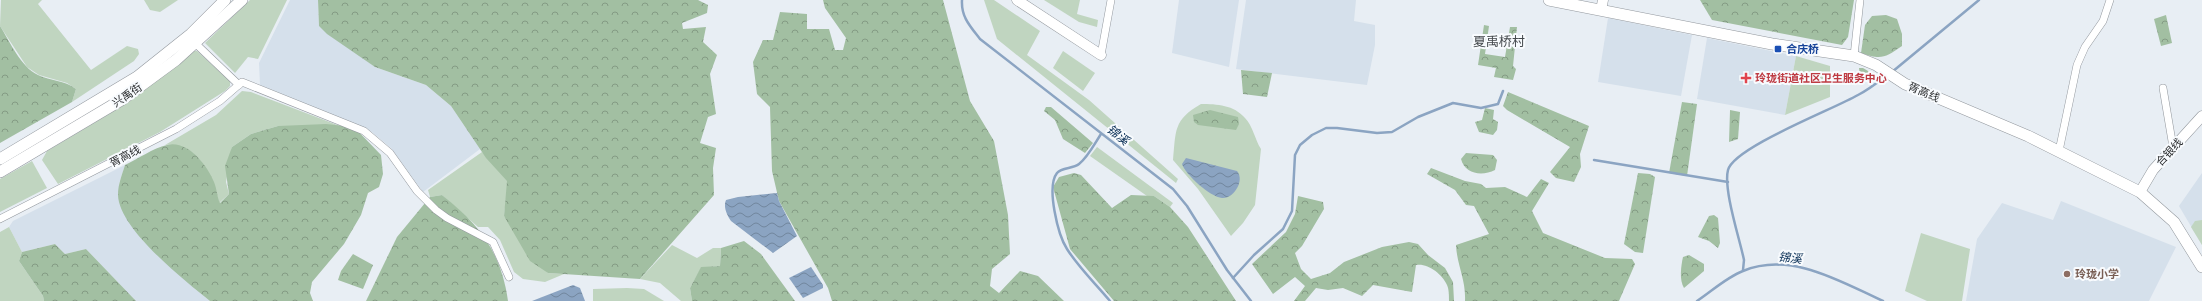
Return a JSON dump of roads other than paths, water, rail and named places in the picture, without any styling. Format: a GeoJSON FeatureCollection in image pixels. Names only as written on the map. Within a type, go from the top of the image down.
{"type":"FeatureCollection","features":[{"type":"Feature","properties":{"kind":"main road","name":"兴禹街"},"geometry":{"type":"LineString","coordinates":[[0,159],[137,78],[191,34],[225,0]]}},
{"type":"Feature","properties":{"kind":"main road","name":"兴禹街"},"geometry":{"type":"LineString","coordinates":[[0,172],[123,99],[196,44],[242,0]]}},
{"type":"Feature","properties":{"kind":"main road","name":"胥高线"},"geometry":{"type":"LineString","coordinates":[[1549,0],[1602,5],[1772,44],[1854,56],[1876,65],[1905,84],[2059,152],[2140,192],[2174,222],[2202,267]]}},
{"type":"Feature","properties":{"kind":"street"},"geometry":{"type":"LineString","coordinates":[[1017,0],[1101,55],[1111,0]]}},
{"type":"Feature","properties":{"kind":"street"},"geometry":{"type":"LineString","coordinates":[[1854,56],[1860,0]]}},
{"type":"Feature","properties":{"kind":"street"},"geometry":{"type":"LineString","coordinates":[[2059,152],[2076,65],[2083,51],[2103,21],[2110,0]]}},
{"type":"Feature","properties":{"kind":"street"},"geometry":{"type":"LineString","coordinates":[[196,44],[241,83],[358,128],[377,140],[390,152],[417,191],[436,210],[447,218],[493,242],[510,277]]}},
{"type":"Feature","properties":{"kind":"street","name":"胥高线"},"geometry":{"type":"LineString","coordinates":[[0,219],[176,130],[220,101],[241,83]]}},
{"type":"Feature","properties":{"kind":"street"},"geometry":{"type":"LineString","coordinates":[[2162,88],[2174,147]]}},
{"type":"Feature","properties":{"kind":"street","name":"合银线"},"geometry":{"type":"LineString","coordinates":[[2140,192],[2152,170],[2202,116]]}},
{"type":"Feature","properties":{"kind":"water"},"geometry":{"type":"Polygon","coordinates":[[[1186,158],[1237,171],[1240,179],[1237,188],[1231,195],[1222,198],[1211,194],[1193,179],[1184,168],[1182,164],[1186,158]]]}},
{"type":"Feature","properties":{"kind":"water"},"geometry":{"type":"Polygon","coordinates":[[[777,193],[779,201],[797,236],[773,253],[731,221],[727,214],[725,205],[726,200],[738,197],[777,193]]]}},
{"type":"Feature","properties":{"kind":"water"},"geometry":{"type":"Polygon","coordinates":[[[811,267],[823,285],[823,288],[803,298],[789,278],[811,267]]]}},
{"type":"Feature","properties":{"kind":"water"},"geometry":{"type":"Polygon","coordinates":[[[573,285],[580,288],[585,301],[532,301],[573,285]]]}},
{"type":"Feature","properties":{"kind":"waterway","name":"锦溪"},"geometry":{"type":"LineString","coordinates":[[962,0],[965,16],[980,39],[1173,189],[1187,206],[1227,270],[1251,301]]}},
{"type":"Feature","properties":{"kind":"waterway"},"geometry":{"type":"LineString","coordinates":[[1892,72],[1979,0]]}},
{"type":"Feature","properties":{"kind":"waterway"},"geometry":{"type":"LineString","coordinates":[[1743,270],[1744,260],[1730,202],[1727,179],[1728,170],[1734,161],[1765,140],[1858,95],[1869,89],[1886,76]]}},
{"type":"Feature","properties":{"kind":"waterway"},"geometry":{"type":"LineString","coordinates":[[1233,278],[1254,255],[1283,229],[1292,211],[1295,155],[1300,145],[1312,135],[1326,128],[1377,133],[1392,132],[1418,117],[1453,103],[1481,108],[1498,104],[1503,91]]}},
{"type":"Feature","properties":{"kind":"waterway"},"geometry":{"type":"LineString","coordinates":[[1101,134],[1088,154],[1079,164],[1057,173],[1054,180],[1053,200],[1054,211],[1060,233],[1067,249],[1110,301]]}},
{"type":"Feature","properties":{"kind":"waterway"},"geometry":{"type":"LineString","coordinates":[[1594,160],[1728,182]]}},
{"type":"Feature","properties":{"kind":"waterway","name":"锦溪"},"geometry":{"type":"LineString","coordinates":[[1697,301],[1725,280],[1743,271],[1761,266],[1779,265],[1815,271],[1850,285],[1883,301]]}},
{"type":"Feature","properties":{"kind":"place","name":"合庆桥"},"geometry":{"type":"Point","coordinates":[1778,49]}},
{"type":"Feature","properties":{"kind":"place","name":"玲珑街道社区卫生服务中心"},"geometry":{"type":"Point","coordinates":[1746,78]}},
{"type":"Feature","properties":{"kind":"place","name":"玲珑小学"},"geometry":{"type":"Point","coordinates":[2067,274]}},
{"type":"Feature","properties":{"kind":"district","name":"夏禹桥村"},"geometry":{"type":"Point","coordinates":[1499,41]}}]}
